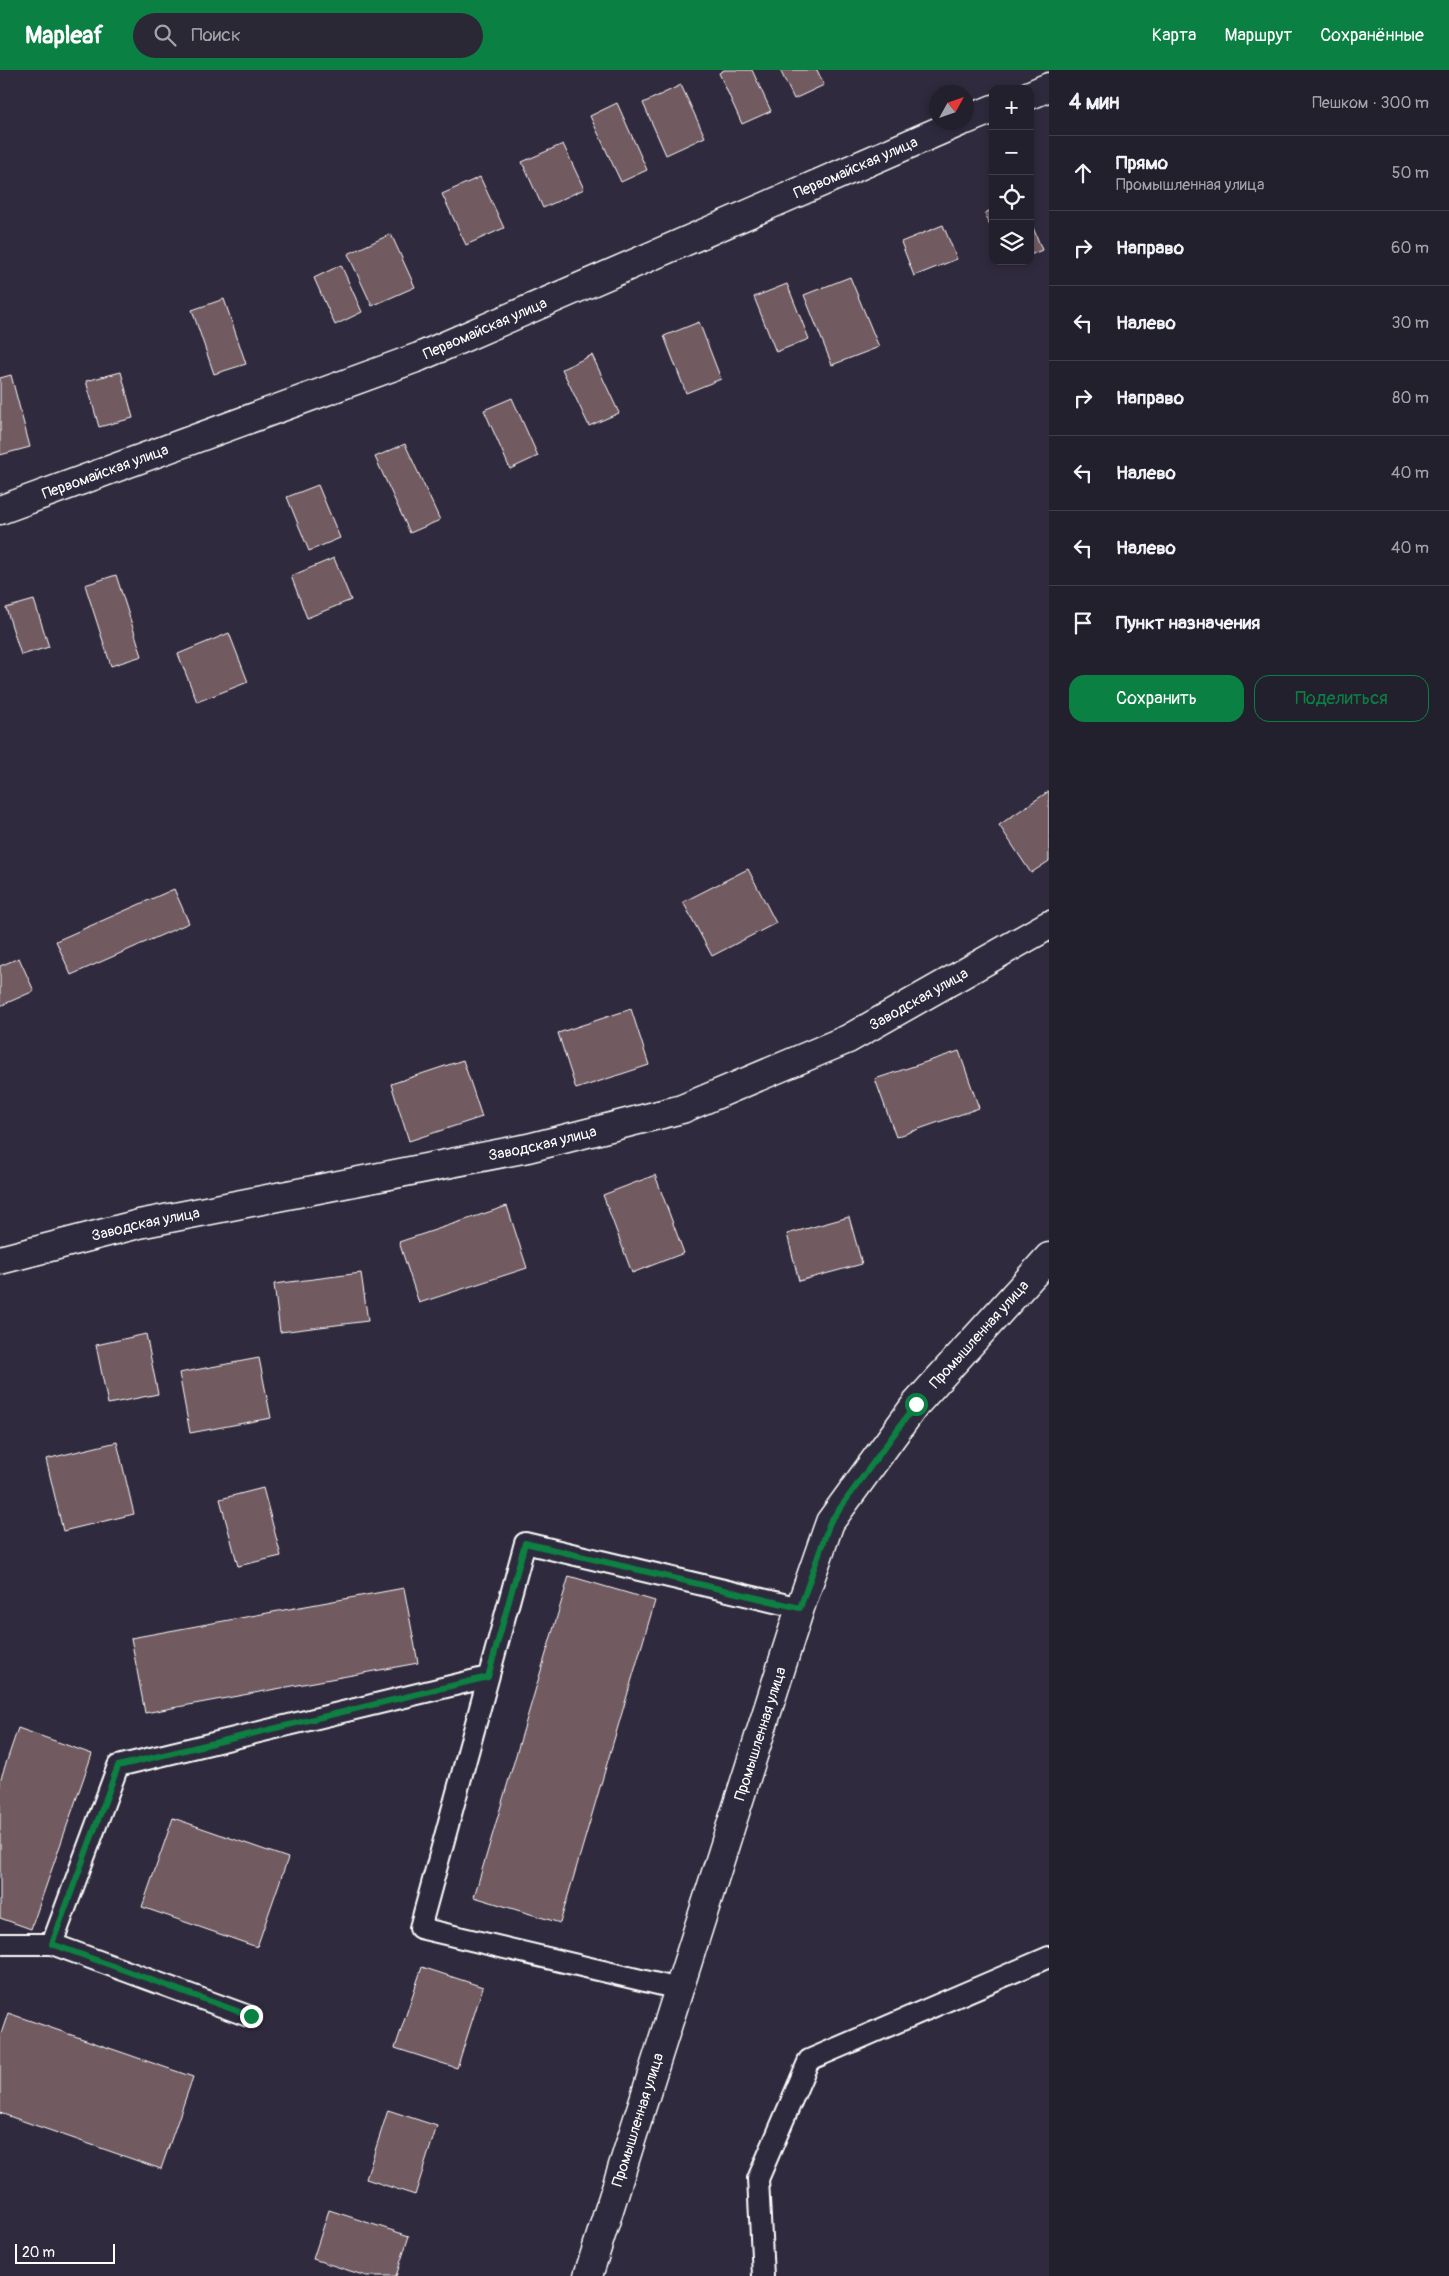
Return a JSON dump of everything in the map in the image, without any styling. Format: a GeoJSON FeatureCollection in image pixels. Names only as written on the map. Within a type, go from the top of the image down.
{"type":"FeatureCollection","features":[{"type":"Feature","properties":{"kind":"street"},"geometry":{"type":"LineString","coordinates":[[1034,93],[1049,87]]}},
{"type":"Feature","properties":{"kind":"street"},"geometry":{"type":"LineString","coordinates":[[974,117],[989,111]]}},
{"type":"Feature","properties":{"kind":"street","name":"Первомайская улица"},"geometry":{"type":"LineString","coordinates":[[0,510],[419,357],[942,130]]}},
{"type":"Feature","properties":{"kind":"street","name":"Заводская улица"},"geometry":{"type":"LineString","coordinates":[[0,1260],[139,1224],[528,1148],[682,1109],[848,1039],[1049,924]]}},
{"type":"Feature","properties":{"kind":"street","name":"Промышленная улица"},"geometry":{"type":"LineString","coordinates":[[588,2276],[800,1608],[830,1522],[916,1404],[1049,1257]]}},
{"type":"Feature","properties":{"kind":"lane"},"geometry":{"type":"LineString","coordinates":[[679,1989],[420,1928],[525,1543],[800,1608]]}},
{"type":"Feature","properties":{"kind":"lane"},"geometry":{"type":"LineString","coordinates":[[52,1944],[118,1766],[488,1677]]}},
{"type":"Feature","properties":{"kind":"lane"},"geometry":{"type":"LineString","coordinates":[[0,1944],[52,1944],[251,2016]]}},
{"type":"Feature","properties":{"kind":"lane"},"geometry":{"type":"LineString","coordinates":[[763,2276],[758,2179],[809,2060],[1049,1958]]}},
{"type":"Feature","properties":{"kind":"building"},"geometry":{"type":"Polygon","coordinates":[[[724,70],[752,70],[771,111],[742,124],[719,73],[724,70]]]}},
{"type":"Feature","properties":{"kind":"building"},"geometry":{"type":"Polygon","coordinates":[[[780,70],[817,70],[824,85],[794,99],[780,70]]]}},
{"type":"Feature","properties":{"kind":"building"},"geometry":{"type":"Polygon","coordinates":[[[681,85],[705,137],[666,155],[643,103],[681,85]]]}},
{"type":"Feature","properties":{"kind":"building"},"geometry":{"type":"Polygon","coordinates":[[[617,103],[647,170],[621,182],[590,116],[617,103]]]}},
{"type":"Feature","properties":{"kind":"building"},"geometry":{"type":"Polygon","coordinates":[[[563,144],[584,189],[543,208],[522,162],[563,144]]]}},
{"type":"Feature","properties":{"kind":"building"},"geometry":{"type":"Polygon","coordinates":[[[480,177],[504,228],[466,245],[442,194],[480,177]]]}},
{"type":"Feature","properties":{"kind":"building"},"geometry":{"type":"Polygon","coordinates":[[[989,211],[989,223],[985,213],[989,211]]]}},
{"type":"Feature","properties":{"kind":"building"},"geometry":{"type":"Polygon","coordinates":[[[943,225],[957,259],[914,276],[901,242],[943,225]]]}},
{"type":"Feature","properties":{"kind":"building"},"geometry":{"type":"Polygon","coordinates":[[[1034,230],[1042,250],[1034,253],[1034,230]]]}},
{"type":"Feature","properties":{"kind":"building"},"geometry":{"type":"Polygon","coordinates":[[[391,234],[415,287],[372,306],[348,254],[391,234]]]}},
{"type":"Feature","properties":{"kind":"building"},"geometry":{"type":"Polygon","coordinates":[[[341,265],[362,312],[335,325],[314,278],[341,265]]]}},
{"type":"Feature","properties":{"kind":"building"},"geometry":{"type":"Polygon","coordinates":[[[850,277],[879,347],[832,365],[804,295],[850,277]]]}},
{"type":"Feature","properties":{"kind":"building"},"geometry":{"type":"Polygon","coordinates":[[[787,284],[809,339],[776,352],[754,297],[787,284]]]}},
{"type":"Feature","properties":{"kind":"building"},"geometry":{"type":"Polygon","coordinates":[[[224,299],[246,364],[214,374],[192,310],[224,299]]]}},
{"type":"Feature","properties":{"kind":"building"},"geometry":{"type":"Polygon","coordinates":[[[699,322],[721,379],[686,393],[664,336],[699,322]]]}},
{"type":"Feature","properties":{"kind":"building"},"geometry":{"type":"Polygon","coordinates":[[[592,355],[619,413],[589,426],[562,369],[592,355]]]}},
{"type":"Feature","properties":{"kind":"building"},"geometry":{"type":"Polygon","coordinates":[[[121,372],[133,418],[99,427],[86,381],[121,372]]]}},
{"type":"Feature","properties":{"kind":"building"},"geometry":{"type":"Polygon","coordinates":[[[11,375],[30,447],[0,455],[0,378],[11,375]]]}},
{"type":"Feature","properties":{"kind":"building"},"geometry":{"type":"Polygon","coordinates":[[[512,398],[538,456],[510,469],[484,410],[512,398]]]}},
{"type":"Feature","properties":{"kind":"building"},"geometry":{"type":"Polygon","coordinates":[[[405,444],[440,520],[410,533],[375,457],[405,444]]]}},
{"type":"Feature","properties":{"kind":"building"},"geometry":{"type":"Polygon","coordinates":[[[318,485],[340,538],[309,551],[287,497],[318,485]]]}},
{"type":"Feature","properties":{"kind":"building"},"geometry":{"type":"Polygon","coordinates":[[[334,558],[351,600],[307,618],[291,576],[334,558]]]}},
{"type":"Feature","properties":{"kind":"building"},"geometry":{"type":"Polygon","coordinates":[[[116,575],[142,656],[111,666],[85,585],[116,575]]]}},
{"type":"Feature","properties":{"kind":"building"},"geometry":{"type":"Polygon","coordinates":[[[34,600],[49,647],[21,655],[6,608],[34,600]]]}},
{"type":"Feature","properties":{"kind":"building"},"geometry":{"type":"Polygon","coordinates":[[[229,633],[248,682],[197,702],[178,654],[229,633]]]}},
{"type":"Feature","properties":{"kind":"building"},"geometry":{"type":"Polygon","coordinates":[[[1049,791],[1049,861],[1031,873],[999,825],[1049,791]]]}},
{"type":"Feature","properties":{"kind":"building"},"geometry":{"type":"Polygon","coordinates":[[[748,869],[776,923],[712,956],[683,902],[748,869]]]}},
{"type":"Feature","properties":{"kind":"building"},"geometry":{"type":"Polygon","coordinates":[[[174,889],[189,923],[71,975],[56,941],[174,889]]]}},
{"type":"Feature","properties":{"kind":"building"},"geometry":{"type":"Polygon","coordinates":[[[19,958],[34,991],[0,1006],[0,966],[19,958]]]}},
{"type":"Feature","properties":{"kind":"building"},"geometry":{"type":"Polygon","coordinates":[[[631,1009],[649,1065],[576,1089],[558,1033],[631,1009]]]}},
{"type":"Feature","properties":{"kind":"building"},"geometry":{"type":"Polygon","coordinates":[[[959,1051],[979,1108],[896,1137],[875,1079],[959,1051]]]}},
{"type":"Feature","properties":{"kind":"building"},"geometry":{"type":"Polygon","coordinates":[[[463,1060],[482,1117],[409,1141],[391,1084],[463,1060]]]}},
{"type":"Feature","properties":{"kind":"building"},"geometry":{"type":"Polygon","coordinates":[[[655,1175],[684,1253],[632,1273],[603,1195],[655,1175]]]}},
{"type":"Feature","properties":{"kind":"building"},"geometry":{"type":"Polygon","coordinates":[[[507,1206],[527,1268],[419,1303],[399,1242],[507,1206]]]}},
{"type":"Feature","properties":{"kind":"building"},"geometry":{"type":"Polygon","coordinates":[[[849,1217],[862,1264],[799,1281],[787,1234],[849,1217]]]}},
{"type":"Feature","properties":{"kind":"building"},"geometry":{"type":"Polygon","coordinates":[[[361,1273],[368,1321],[280,1332],[274,1284],[361,1273]]]}},
{"type":"Feature","properties":{"kind":"building"},"geometry":{"type":"Polygon","coordinates":[[[146,1334],[158,1394],[108,1404],[96,1345],[146,1334]]]}},
{"type":"Feature","properties":{"kind":"building"},"geometry":{"type":"Polygon","coordinates":[[[259,1358],[271,1418],[190,1433],[179,1373],[259,1358]]]}},
{"type":"Feature","properties":{"kind":"building"},"geometry":{"type":"Polygon","coordinates":[[[117,1442],[134,1514],[63,1531],[46,1459],[117,1442]]]}},
{"type":"Feature","properties":{"kind":"building"},"geometry":{"type":"Polygon","coordinates":[[[263,1488],[281,1556],[238,1566],[220,1499],[263,1488]]]}},
{"type":"Feature","properties":{"kind":"building"},"geometry":{"type":"Polygon","coordinates":[[[569,1576],[655,1601],[560,1923],[474,1897],[569,1576]]]}},
{"type":"Feature","properties":{"kind":"building"},"geometry":{"type":"Polygon","coordinates":[[[404,1588],[418,1663],[145,1713],[131,1638],[404,1588]]]}},
{"type":"Feature","properties":{"kind":"building"},"geometry":{"type":"Polygon","coordinates":[[[18,1728],[92,1754],[31,1929],[0,1918],[0,1781],[18,1728]]]}},
{"type":"Feature","properties":{"kind":"building"},"geometry":{"type":"Polygon","coordinates":[[[173,1818],[288,1858],[257,1947],[142,1907],[173,1818]]]}},
{"type":"Feature","properties":{"kind":"building"},"geometry":{"type":"Polygon","coordinates":[[[422,1967],[483,1987],[457,2068],[395,2048],[422,1967]]]}},
{"type":"Feature","properties":{"kind":"building"},"geometry":{"type":"Polygon","coordinates":[[[8,2013],[193,2077],[161,2169],[0,2113],[0,2037],[8,2013]]]}},
{"type":"Feature","properties":{"kind":"building"},"geometry":{"type":"Polygon","coordinates":[[[388,2110],[437,2126],[415,2195],[366,2179],[388,2110]]]}},
{"type":"Feature","properties":{"kind":"building"},"geometry":{"type":"Polygon","coordinates":[[[329,2210],[409,2236],[396,2276],[366,2276],[313,2259],[329,2210]]]}},
{"type":"Feature","properties":{"kind":"route"},"geometry":{"type":"LineString","coordinates":[[251,2016],[52,1944],[118,1766],[488,1677],[525,1543],[800,1608],[830,1522],[916,1404]]}}]}
